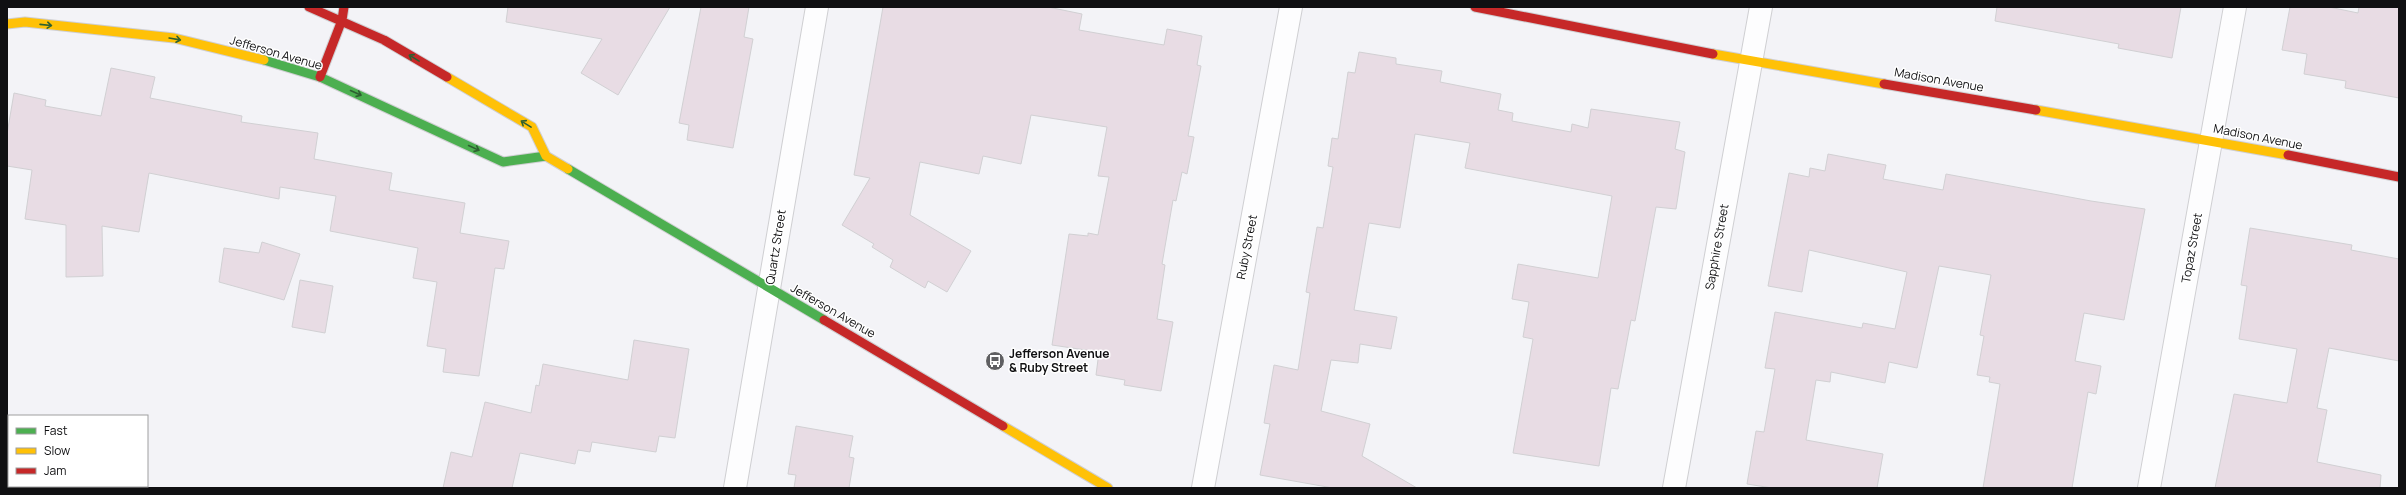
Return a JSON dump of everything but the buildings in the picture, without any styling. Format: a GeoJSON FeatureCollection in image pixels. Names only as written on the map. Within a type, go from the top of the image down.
{"type":"FeatureCollection","features":[{"type":"Feature","properties":{"kind":"main road"},"geometry":{"type":"LineString","coordinates":[[309,7],[342,20],[384,40],[532,127],[546,156]]}},
{"type":"Feature","properties":{"kind":"main road"},"geometry":{"type":"LineString","coordinates":[[320,77],[342,20],[344,7]]}},
{"type":"Feature","properties":{"kind":"main road","name":"Madison Avenue"},"geometry":{"type":"LineString","coordinates":[[1475,7],[1751,60],[2211,140],[2399,177]]}},
{"type":"Feature","properties":{"kind":"main road","name":"Jefferson Avenue"},"geometry":{"type":"LineString","coordinates":[[7,24],[25,22],[174,38],[282,65],[320,77],[503,162],[546,156],[1108,488]]}},
{"type":"Feature","properties":{"kind":"street","name":"Quartz Street"},"geometry":{"type":"LineString","coordinates":[[735,488],[817,7]]}},
{"type":"Feature","properties":{"kind":"street","name":"Ruby Street"},"geometry":{"type":"LineString","coordinates":[[1203,488],[1292,7]]}},
{"type":"Feature","properties":{"kind":"street","name":"Sapphire Street"},"geometry":{"type":"LineString","coordinates":[[1674,488],[1761,7]]}},
{"type":"Feature","properties":{"kind":"street","name":"Topaz Street"},"geometry":{"type":"LineString","coordinates":[[2149,488],[2235,7]]}},
{"type":"Feature","properties":{"kind":"traffic: fast"},"geometry":{"type":"LineString","coordinates":[[264,60],[320,77],[503,162],[546,156]]}},
{"type":"Feature","properties":{"kind":"traffic: fast"},"geometry":{"type":"LineString","coordinates":[[568,169],[824,320]]}},
{"type":"Feature","properties":{"kind":"traffic: slow"},"geometry":{"type":"LineString","coordinates":[[7,24],[25,22],[174,38],[264,60]]}},
{"type":"Feature","properties":{"kind":"traffic: slow"},"geometry":{"type":"LineString","coordinates":[[1713,54],[1884,84]]}},
{"type":"Feature","properties":{"kind":"traffic: slow"},"geometry":{"type":"LineString","coordinates":[[447,77],[532,127],[546,156],[568,169]]}},
{"type":"Feature","properties":{"kind":"traffic: slow"},"geometry":{"type":"LineString","coordinates":[[2036,110],[2288,155]]}},
{"type":"Feature","properties":{"kind":"traffic: slow"},"geometry":{"type":"LineString","coordinates":[[1003,426],[1108,488]]}},
{"type":"Feature","properties":{"kind":"traffic: jam"},"geometry":{"type":"LineString","coordinates":[[309,7],[384,40],[447,77]]}},
{"type":"Feature","properties":{"kind":"traffic: jam"},"geometry":{"type":"LineString","coordinates":[[320,77],[342,20],[344,7]]}},
{"type":"Feature","properties":{"kind":"traffic: jam"},"geometry":{"type":"LineString","coordinates":[[1475,7],[1713,54]]}},
{"type":"Feature","properties":{"kind":"traffic: jam"},"geometry":{"type":"LineString","coordinates":[[1884,84],[2036,110]]}},
{"type":"Feature","properties":{"kind":"traffic: jam"},"geometry":{"type":"LineString","coordinates":[[2288,155],[2399,177]]}},
{"type":"Feature","properties":{"kind":"traffic: jam"},"geometry":{"type":"LineString","coordinates":[[824,320],[1003,426]]}},
{"type":"Feature","properties":{"kind":"place","name":"Jefferson Avenue & Ruby Street"},"geometry":{"type":"Point","coordinates":[995,361]}}]}
